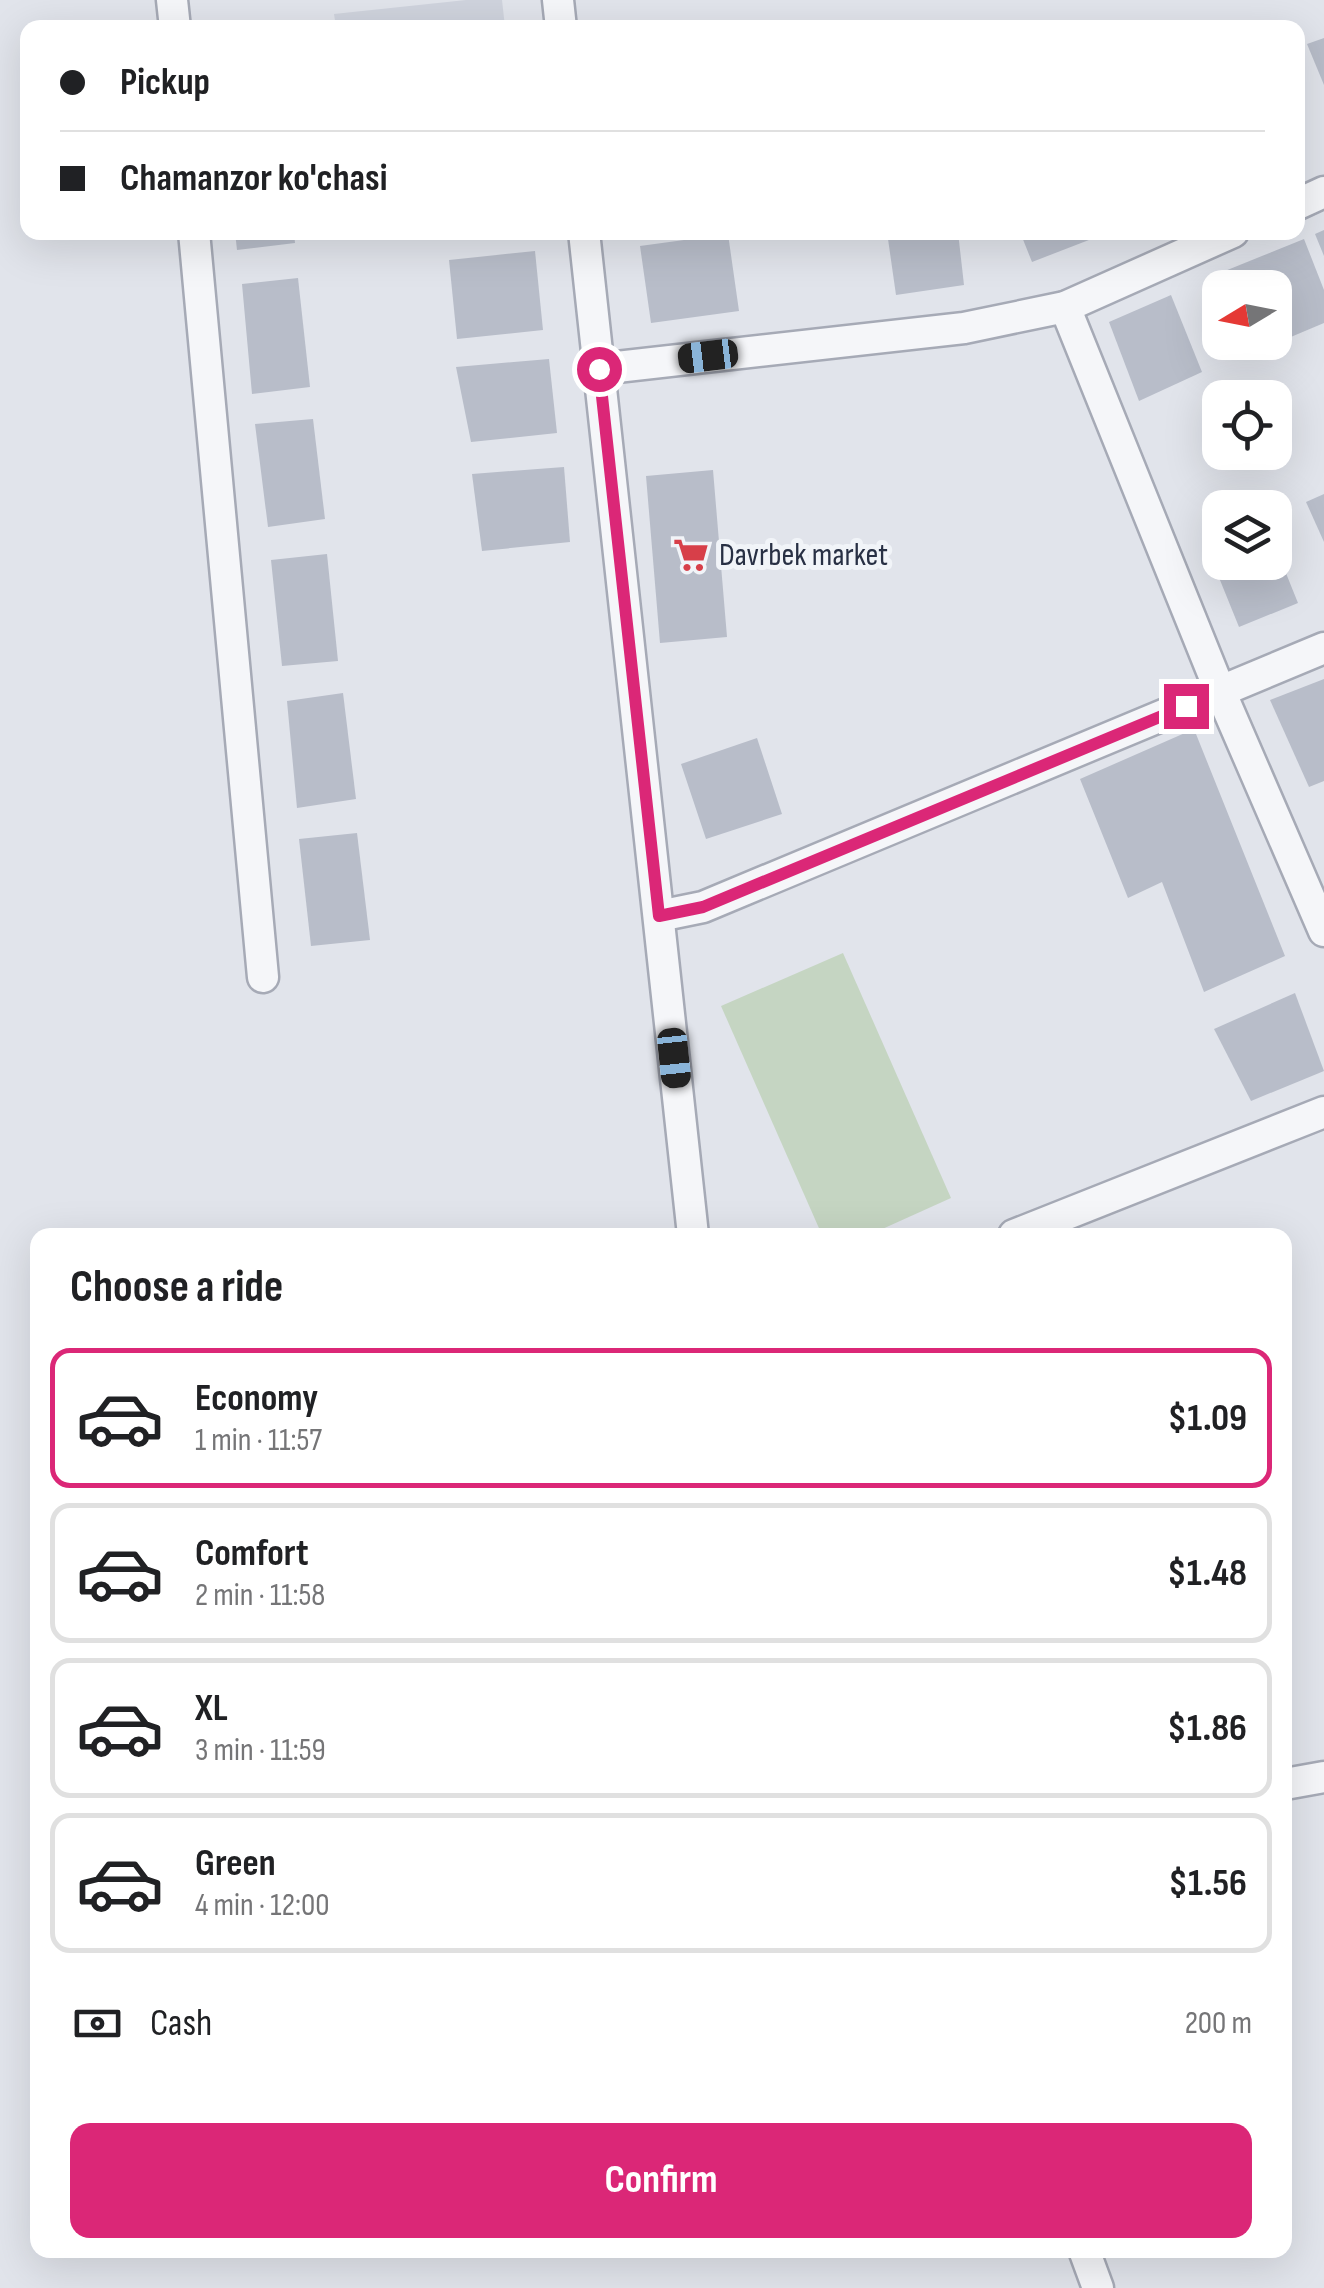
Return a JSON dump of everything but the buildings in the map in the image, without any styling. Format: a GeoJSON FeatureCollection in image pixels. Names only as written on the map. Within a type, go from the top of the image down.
{"type":"FeatureCollection","features":[{"type":"Feature","properties":{"kind":"street"},"geometry":{"type":"LineString","coordinates":[[195,240],[263,976]]}},
{"type":"Feature","properties":{"kind":"street"},"geometry":{"type":"LineString","coordinates":[[585,240],[692,1228]]}},
{"type":"Feature","properties":{"kind":"street"},"geometry":{"type":"LineString","coordinates":[[599,369],[964,328],[1066,307],[1215,240]]}},
{"type":"Feature","properties":{"kind":"street"},"geometry":{"type":"LineString","coordinates":[[1066,307],[1220,691],[1324,931]]}},
{"type":"Feature","properties":{"kind":"street"},"geometry":{"type":"LineString","coordinates":[[659,916],[703,907],[1324,648]]}},
{"type":"Feature","properties":{"kind":"street"},"geometry":{"type":"LineString","coordinates":[[1032,1228],[1324,1112]]}},
{"type":"Feature","properties":{"kind":"street"},"geometry":{"type":"LineString","coordinates":[[1292,1783],[1324,1777]]}},
{"type":"Feature","properties":{"kind":"shaded area"},"geometry":{"type":"Polygon","coordinates":[[[502,0],[504,20],[335,20],[334,14],[502,0]]]}},
{"type":"Feature","properties":{"kind":"green space"},"geometry":{"type":"Polygon","coordinates":[[[843,953],[951,1198],[885,1228],[819,1228],[721,1006],[843,953]]]}},
{"type":"Feature","properties":{"kind":"place","name":"Davrbek market"},"geometry":{"type":"Point","coordinates":[691,555]}},
{"type":"Feature","properties":{"kind":"route"},"geometry":{"type":"LineString","coordinates":[[599,369],[659,916],[703,907],[1186,706]]}}]}
